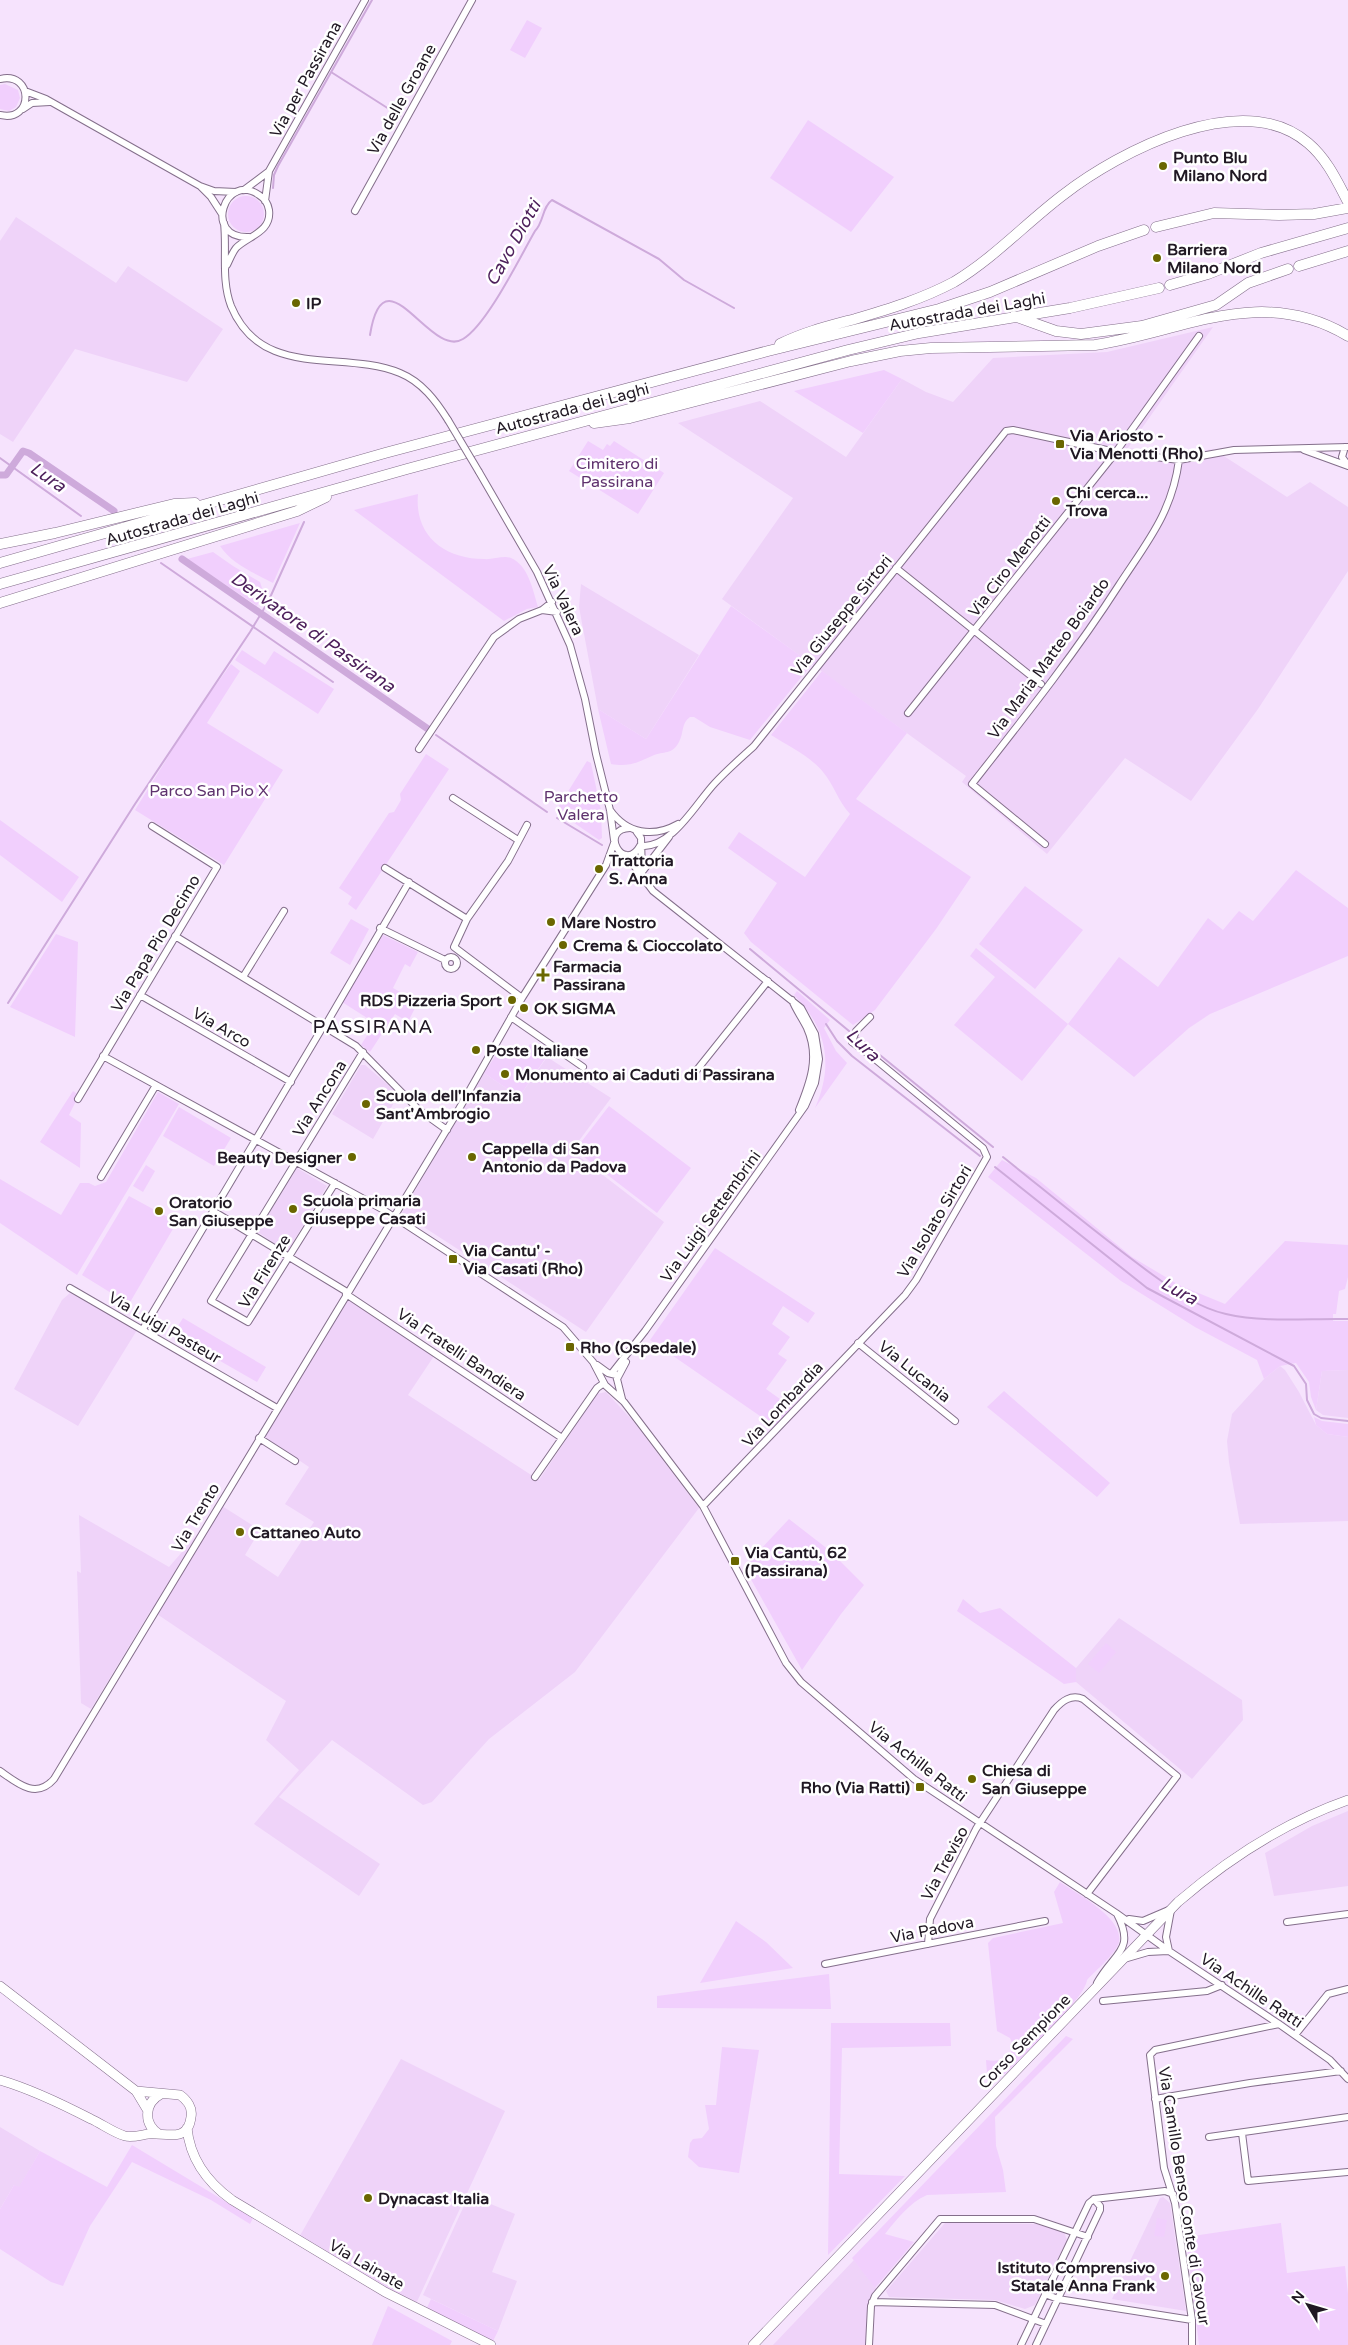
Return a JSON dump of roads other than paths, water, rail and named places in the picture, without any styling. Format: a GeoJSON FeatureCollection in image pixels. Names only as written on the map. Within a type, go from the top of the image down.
{"type":"FeatureCollection","features":[{"type":"Feature","properties":{"kind":"highway"},"geometry":{"type":"LineString","coordinates":[[768,351],[798,335],[894,308],[917,300],[947,285],[996,252],[1058,199],[1088,177],[1134,151],[1184,132],[1239,121],[1275,124],[1308,143],[1328,166],[1348,202]]}},
{"type":"Feature","properties":{"kind":"highway"},"geometry":{"type":"LineString","coordinates":[[1156,227],[1214,213],[1288,215],[1348,208]]}},
{"type":"Feature","properties":{"kind":"highway"},"geometry":{"type":"LineString","coordinates":[[1170,285],[1208,274],[1261,253],[1348,228]]}},
{"type":"Feature","properties":{"kind":"highway","name":"Autostrada dei Laghi"},"geometry":{"type":"LineString","coordinates":[[0,563],[206,504],[768,351],[965,302],[1098,246],[1144,230]]}},
{"type":"Feature","properties":{"kind":"highway"},"geometry":{"type":"LineString","coordinates":[[1299,266],[1348,251]]}},
{"type":"Feature","properties":{"kind":"highway"},"geometry":{"type":"LineString","coordinates":[[1013,316],[1056,331],[1081,334],[1142,326],[1216,305],[1248,283],[1288,269]]}},
{"type":"Feature","properties":{"kind":"highway","name":"Autostrada dei Laghi"},"geometry":{"type":"LineString","coordinates":[[0,584],[636,406],[884,341],[1013,316],[1070,308],[1159,288]]}},
{"type":"Feature","properties":{"kind":"highway"},"geometry":{"type":"LineString","coordinates":[[565,426],[630,418],[851,361],[914,349],[1095,345],[1125,340],[1228,314],[1263,311],[1302,315],[1348,336]]}},
{"type":"Feature","properties":{"kind":"highway"},"geometry":{"type":"LineString","coordinates":[[0,603],[297,511],[347,486]]}},
{"type":"Feature","properties":{"kind":"highway"},"geometry":{"type":"LineString","coordinates":[[0,544],[55,534],[174,504],[206,504]]}},
{"type":"Feature","properties":{"kind":"main road","name":"Corso Sempione"},"geometry":{"type":"LineString","coordinates":[[753,2345],[1172,1909],[1203,1882],[1259,1843],[1287,1826],[1348,1800]]}},
{"type":"Feature","properties":{"kind":"main road"},"geometry":{"type":"LineString","coordinates":[[0,1986],[136,2091],[148,2114],[151,2127],[160,2134]]}},
{"type":"Feature","properties":{"kind":"main road"},"geometry":{"type":"LineString","coordinates":[[0,2080],[49,2099],[123,2135],[160,2134],[170,2136],[190,2150]]}},
{"type":"Feature","properties":{"kind":"main road"},"geometry":{"type":"LineString","coordinates":[[136,2091],[161,2094],[174,2093],[180,2095],[189,2104],[192,2116],[187,2128],[170,2136]]}},
{"type":"Feature","properties":{"kind":"main road"},"geometry":{"type":"LineString","coordinates":[[133,2136],[148,2114],[152,2100],[161,2094]]}},
{"type":"Feature","properties":{"kind":"main road"},"geometry":{"type":"LineString","coordinates":[[187,2128],[190,2150]]}},
{"type":"Feature","properties":{"kind":"main road","name":"Via Lainate"},"geometry":{"type":"LineString","coordinates":[[190,2150],[210,2181],[232,2200],[385,2292],[491,2345]]}},
{"type":"Feature","properties":{"kind":"street","name":"Via per Passirana"},"geometry":{"type":"LineString","coordinates":[[265,201],[269,171],[365,0]]}},
{"type":"Feature","properties":{"kind":"street","name":"Via delle Groane"},"geometry":{"type":"LineString","coordinates":[[355,211],[472,0]]}},
{"type":"Feature","properties":{"kind":"street"},"geometry":{"type":"LineString","coordinates":[[0,79],[16,80],[25,91],[50,102],[200,186],[214,191],[257,193],[265,201],[269,212],[266,224],[258,234],[249,237],[234,252],[225,271]]}},
{"type":"Feature","properties":{"kind":"street"},"geometry":{"type":"LineString","coordinates":[[21,110],[26,101],[25,91]]}},
{"type":"Feature","properties":{"kind":"street"},"geometry":{"type":"LineString","coordinates":[[0,115],[10,116],[32,104],[50,102]]}},
{"type":"Feature","properties":{"kind":"street","name":"Via per Passirana"},"geometry":{"type":"LineString","coordinates":[[239,191],[269,171]]}},
{"type":"Feature","properties":{"kind":"street"},"geometry":{"type":"LineString","coordinates":[[200,186],[211,197],[222,214],[226,244],[225,271]]}},
{"type":"Feature","properties":{"kind":"street"},"geometry":{"type":"LineString","coordinates":[[222,214],[226,201],[239,191]]}},
{"type":"Feature","properties":{"kind":"street"},"geometry":{"type":"LineString","coordinates":[[224,223],[234,234],[249,237]]}},
{"type":"Feature","properties":{"kind":"street","name":"Via Valera"},"geometry":{"type":"LineString","coordinates":[[225,271],[227,292],[231,306],[246,329],[258,341],[270,349],[294,357],[364,364],[402,373],[428,393],[448,419],[557,612],[578,671],[610,810],[614,841]]}},
{"type":"Feature","properties":{"kind":"street","name":"Via Ciro Menotti"},"geometry":{"type":"LineString","coordinates":[[908,713],[1116,452],[1199,336]]}},
{"type":"Feature","properties":{"kind":"street","name":"Via Giuseppe Sirtori"},"geometry":{"type":"LineString","coordinates":[[640,846],[654,844],[674,831],[714,784],[754,746],[1006,431],[1013,430],[1116,452]]}},
{"type":"Feature","properties":{"kind":"street"},"geometry":{"type":"LineString","coordinates":[[1298,448],[1348,465]]}},
{"type":"Feature","properties":{"kind":"street"},"geometry":{"type":"LineString","coordinates":[[1116,452],[1179,460],[1234,450],[1347,448],[1343,460],[1348,465]]}},
{"type":"Feature","properties":{"kind":"street","name":"Via Maria Matteo Boiardo"},"geometry":{"type":"LineString","coordinates":[[1045,844],[972,784],[1044,692],[1099,617],[1163,518],[1172,493],[1179,460]]}},
{"type":"Feature","properties":{"kind":"street"},"geometry":{"type":"LineString","coordinates":[[896,568],[1041,684]]}},
{"type":"Feature","properties":{"kind":"street"},"geometry":{"type":"LineString","coordinates":[[419,749],[494,637],[518,619],[542,610],[552,602]]}},
{"type":"Feature","properties":{"kind":"street"},"geometry":{"type":"LineString","coordinates":[[542,610],[557,612]]}},
{"type":"Feature","properties":{"kind":"street"},"geometry":{"type":"LineString","coordinates":[[454,798],[518,840]]}},
{"type":"Feature","properties":{"kind":"street"},"geometry":{"type":"LineString","coordinates":[[610,810],[621,823],[633,829],[641,838],[642,875]]}},
{"type":"Feature","properties":{"kind":"street","name":"Via Giuseppe Sirtori"},"geometry":{"type":"LineString","coordinates":[[633,829],[651,833],[666,831],[688,816]]}},
{"type":"Feature","properties":{"kind":"street"},"geometry":{"type":"LineString","coordinates":[[452,959],[454,947],[468,919],[508,861],[528,825]]}},
{"type":"Feature","properties":{"kind":"street","name":"Via Papa Pio Decimo"},"geometry":{"type":"LineString","coordinates":[[78,1099],[217,866],[152,826]]}},
{"type":"Feature","properties":{"kind":"street"},"geometry":{"type":"LineString","coordinates":[[606,865],[619,831],[633,829]]}},
{"type":"Feature","properties":{"kind":"street"},"geometry":{"type":"LineString","coordinates":[[642,875],[674,831]]}},
{"type":"Feature","properties":{"kind":"street"},"geometry":{"type":"LineString","coordinates":[[614,841],[617,850],[625,855]]}},
{"type":"Feature","properties":{"kind":"street"},"geometry":{"type":"LineString","coordinates":[[606,865],[617,857],[636,852],[640,846]]}},
{"type":"Feature","properties":{"kind":"street","name":"Via Luigi Settembrini"},"geometry":{"type":"LineString","coordinates":[[534,1477],[597,1388],[607,1379],[644,1331],[796,1117],[810,1084],[813,1060],[808,1032],[792,999],[653,891],[625,855]]}},
{"type":"Feature","properties":{"kind":"street","name":"Via Trento"},"geometry":{"type":"LineString","coordinates":[[0,1771],[22,1786],[33,1790],[42,1788],[54,1779],[346,1293],[447,1130],[510,1016],[606,865]]}},
{"type":"Feature","properties":{"kind":"street"},"geometry":{"type":"LineString","coordinates":[[385,868],[468,919]]}},
{"type":"Feature","properties":{"kind":"street"},"geometry":{"type":"LineString","coordinates":[[143,1329],[408,882]]}},
{"type":"Feature","properties":{"kind":"street"},"geometry":{"type":"LineString","coordinates":[[243,977],[284,911]]}},
{"type":"Feature","properties":{"kind":"street"},"geometry":{"type":"LineString","coordinates":[[380,928],[452,959],[467,957]]}},
{"type":"Feature","properties":{"kind":"street"},"geometry":{"type":"LineString","coordinates":[[175,936],[324,1025],[363,1052],[419,1110],[447,1130]]}},
{"type":"Feature","properties":{"kind":"street"},"geometry":{"type":"LineString","coordinates":[[454,947],[522,998]]}},
{"type":"Feature","properties":{"kind":"street"},"geometry":{"type":"LineString","coordinates":[[696,1071],[768,980]]}},
{"type":"Feature","properties":{"kind":"street","name":"Via Arco"},"geometry":{"type":"LineString","coordinates":[[140,995],[291,1082]]}},
{"type":"Feature","properties":{"kind":"street"},"geometry":{"type":"LineString","coordinates":[[510,1016],[583,1067]]}},
{"type":"Feature","properties":{"kind":"street","name":"Via Isolato Sirtori"},"geometry":{"type":"LineString","coordinates":[[870,1017],[853,1037],[852,1042],[854,1046],[870,1055],[987,1154],[980,1172],[964,1194],[916,1280],[905,1295],[881,1320]]}},
{"type":"Feature","properties":{"kind":"street","name":"Via Ancona"},"geometry":{"type":"LineString","coordinates":[[248,1322],[211,1301],[363,1052]]}},
{"type":"Feature","properties":{"kind":"street"},"geometry":{"type":"LineString","coordinates":[[103,1056],[394,1216],[558,1324],[613,1386],[617,1380]]}},
{"type":"Feature","properties":{"kind":"street"},"geometry":{"type":"LineString","coordinates":[[100,1177],[156,1084]]}},
{"type":"Feature","properties":{"kind":"street","name":"Via Firenze"},"geometry":{"type":"LineString","coordinates":[[248,1322],[335,1183]]}},
{"type":"Feature","properties":{"kind":"street","name":"Via Fratelli Bandiera"},"geometry":{"type":"LineString","coordinates":[[212,1211],[346,1293],[562,1438]]}},
{"type":"Feature","properties":{"kind":"street","name":"Via Luigi Pasteur"},"geometry":{"type":"LineString","coordinates":[[70,1288],[277,1408]]}},
{"type":"Feature","properties":{"kind":"street","name":"Via Lombardia"},"geometry":{"type":"LineString","coordinates":[[703,1506],[881,1320]]}},
{"type":"Feature","properties":{"kind":"street","name":"Via Luigi Settembrini"},"geometry":{"type":"LineString","coordinates":[[617,1380],[644,1331]]}},
{"type":"Feature","properties":{"kind":"street","name":"Via Lucania"},"geometry":{"type":"LineString","coordinates":[[858,1343],[955,1421]]}},
{"type":"Feature","properties":{"kind":"street"},"geometry":{"type":"LineString","coordinates":[[607,1379],[617,1380]]}},
{"type":"Feature","properties":{"kind":"street"},"geometry":{"type":"LineString","coordinates":[[607,1379],[624,1402]]}},
{"type":"Feature","properties":{"kind":"street"},"geometry":{"type":"LineString","coordinates":[[617,1380],[624,1402]]}},
{"type":"Feature","properties":{"kind":"street","name":"Via Achille Ratti"},"geometry":{"type":"LineString","coordinates":[[624,1402],[703,1506],[792,1671],[824,1703],[914,1779],[1279,2024],[1323,2055],[1348,2079]]}},
{"type":"Feature","properties":{"kind":"street"},"geometry":{"type":"LineString","coordinates":[[259,1438],[295,1461]]}},
{"type":"Feature","properties":{"kind":"street","name":"Via Treviso"},"geometry":{"type":"LineString","coordinates":[[928,1944],[930,1919],[980,1824],[1054,1710],[1064,1700],[1072,1698],[1083,1699],[1177,1776],[1087,1894]]}},
{"type":"Feature","properties":{"kind":"street"},"geometry":{"type":"LineString","coordinates":[[1116,1913],[1135,1921],[1143,1921],[1172,1909]]}},
{"type":"Feature","properties":{"kind":"street"},"geometry":{"type":"LineString","coordinates":[[1124,1959],[1148,1952],[1170,1951],[1166,1932],[1172,1909]]}},
{"type":"Feature","properties":{"kind":"street"},"geometry":{"type":"LineString","coordinates":[[1091,1993],[1106,1968],[1125,1943],[1125,1931],[1116,1913]]}},
{"type":"Feature","properties":{"kind":"street"},"geometry":{"type":"LineString","coordinates":[[1287,1922],[1348,1914]]}},
{"type":"Feature","properties":{"kind":"street","name":"Via Padova"},"geometry":{"type":"LineString","coordinates":[[825,1964],[1045,1921]]}},
{"type":"Feature","properties":{"kind":"street"},"geometry":{"type":"LineString","coordinates":[[1103,2001],[1207,1991],[1222,1985]]}},
{"type":"Feature","properties":{"kind":"street"},"geometry":{"type":"LineString","coordinates":[[1294,2035],[1328,1994],[1348,1989]]}},
{"type":"Feature","properties":{"kind":"street","name":"Via Camillo Benso Conte di Cavour"},"geometry":{"type":"LineString","coordinates":[[1192,2345],[1192,2320],[1173,2194],[1164,2168],[1151,2052],[1279,2024]]}},
{"type":"Feature","properties":{"kind":"street"},"geometry":{"type":"LineString","coordinates":[[1155,2099],[1250,2083],[1341,2071]]}},
{"type":"Feature","properties":{"kind":"street"},"geometry":{"type":"LineString","coordinates":[[1209,2138],[1348,2117]]}},
{"type":"Feature","properties":{"kind":"street"},"geometry":{"type":"LineString","coordinates":[[1242,2133],[1248,2181],[1348,2172]]}},
{"type":"Feature","properties":{"kind":"street"},"geometry":{"type":"LineString","coordinates":[[1021,2345],[1089,2203],[1094,2199],[1165,2191],[1173,2194]]}},
{"type":"Feature","properties":{"kind":"street"},"geometry":{"type":"LineString","coordinates":[[1036,2345],[1100,2210],[1100,2206],[1094,2199]]}},
{"type":"Feature","properties":{"kind":"street"},"geometry":{"type":"LineString","coordinates":[[869,2345],[872,2302],[875,2296],[940,2219],[1034,2219],[1088,2237]]}},
{"type":"Feature","properties":{"kind":"street"},"geometry":{"type":"LineString","coordinates":[[1045,2294],[1058,2299],[1192,2320]]}},
{"type":"Feature","properties":{"kind":"street"},"geometry":{"type":"LineString","coordinates":[[872,2302],[995,2305],[1046,2324]]}},
{"type":"Feature","properties":{"kind":"waterway"},"geometry":{"type":"LineString","coordinates":[[273,188],[274,175],[278,166],[372,0]]}},
{"type":"Feature","properties":{"kind":"waterway"},"geometry":{"type":"LineString","coordinates":[[331,72],[400,116]]}},
{"type":"Feature","properties":{"kind":"waterway","name":"Cavo Diotti"},"geometry":{"type":"LineString","coordinates":[[370,335],[377,311],[386,301],[397,303],[437,335],[450,341],[463,339],[482,320],[492,306],[538,227],[546,207],[552,200],[659,259],[684,280],[734,308]]}},
{"type":"Feature","properties":{"kind":"waterway","name":"Derivatore di Passirana"},"geometry":{"type":"LineString","coordinates":[[0,475],[6,475],[23,451],[29,453],[114,511]]}},
{"type":"Feature","properties":{"kind":"waterway","name":"Lura"},"geometry":{"type":"LineString","coordinates":[[0,458],[81,516]]}},
{"type":"Feature","properties":{"kind":"waterway"},"geometry":{"type":"LineString","coordinates":[[8,1003],[135,804],[250,632],[268,602],[304,522]]}},
{"type":"Feature","properties":{"kind":"waterway","name":"Derivatore di Passirana"},"geometry":{"type":"LineString","coordinates":[[182,559],[428,729]]}},
{"type":"Feature","properties":{"kind":"waterway","name":"Lura"},"geometry":{"type":"LineString","coordinates":[[161,563],[333,682]]}},
{"type":"Feature","properties":{"kind":"waterway"},"geometry":{"type":"LineString","coordinates":[[436,735],[547,812]]}},
{"type":"Feature","properties":{"kind":"waterway"},"geometry":{"type":"LineString","coordinates":[[557,818],[602,845]]}},
{"type":"Feature","properties":{"kind":"waterway"},"geometry":{"type":"LineString","coordinates":[[750,949],[849,1031]]}},
{"type":"Feature","properties":{"kind":"waterway","name":"Lura"},"geometry":{"type":"LineString","coordinates":[[826,1024],[837,1041],[852,1056],[980,1156]]}},
{"type":"Feature","properties":{"kind":"waterway"},"geometry":{"type":"LineString","coordinates":[[859,1038],[993,1147]]}},
{"type":"Feature","properties":{"kind":"waterway"},"geometry":{"type":"LineString","coordinates":[[1003,1157],[1134,1261],[1170,1287],[1206,1308],[1241,1317],[1287,1320],[1348,1319]]}},
{"type":"Feature","properties":{"kind":"waterway","name":"Lura"},"geometry":{"type":"LineString","coordinates":[[995,1167],[1147,1288],[1294,1366],[1306,1384],[1307,1400],[1314,1414],[1321,1418],[1348,1421]]}},
{"type":"Feature","properties":{"kind":"place","name":"Punto Blu Milano Nord"},"geometry":{"type":"Point","coordinates":[1163,166]}},
{"type":"Feature","properties":{"kind":"place","name":"Barriera Milano Nord"},"geometry":{"type":"Point","coordinates":[1157,258]}},
{"type":"Feature","properties":{"kind":"place","name":"IP"},"geometry":{"type":"Point","coordinates":[296,303]}},
{"type":"Feature","properties":{"kind":"place","name":"Via Ariosto - Via Menotti (Rho)"},"geometry":{"type":"Point","coordinates":[1060,444]}},
{"type":"Feature","properties":{"kind":"place","name":"Chi cerca... Trova"},"geometry":{"type":"Point","coordinates":[1056,501]}},
{"type":"Feature","properties":{"kind":"place","name":"Trattoria S. Anna"},"geometry":{"type":"Point","coordinates":[599,869]}},
{"type":"Feature","properties":{"kind":"place","name":"Mare Nostro"},"geometry":{"type":"Point","coordinates":[551,922]}},
{"type":"Feature","properties":{"kind":"place","name":"Crema & Cioccolato"},"geometry":{"type":"Point","coordinates":[563,945]}},
{"type":"Feature","properties":{"kind":"place","name":"Farmacia Passirana"},"geometry":{"type":"Point","coordinates":[543,975]}},
{"type":"Feature","properties":{"kind":"place","name":"RDS Pizzeria Sport"},"geometry":{"type":"Point","coordinates":[512,1000]}},
{"type":"Feature","properties":{"kind":"place","name":"OK SIGMA"},"geometry":{"type":"Point","coordinates":[524,1008]}},
{"type":"Feature","properties":{"kind":"place","name":"Poste Italiane"},"geometry":{"type":"Point","coordinates":[476,1050]}},
{"type":"Feature","properties":{"kind":"place","name":"Monumento ai Caduti di Passirana"},"geometry":{"type":"Point","coordinates":[505,1074]}},
{"type":"Feature","properties":{"kind":"place","name":"Scuola dell'Infanzia Sant'Ambrogio"},"geometry":{"type":"Point","coordinates":[366,1104]}},
{"type":"Feature","properties":{"kind":"place","name":"Beauty Designer"},"geometry":{"type":"Point","coordinates":[352,1157]}},
{"type":"Feature","properties":{"kind":"place","name":"Cappella di San Antonio da Padova"},"geometry":{"type":"Point","coordinates":[472,1157]}},
{"type":"Feature","properties":{"kind":"place","name":"Scuola primaria Giuseppe Casati"},"geometry":{"type":"Point","coordinates":[293,1209]}},
{"type":"Feature","properties":{"kind":"place","name":"Oratorio San Giuseppe"},"geometry":{"type":"Point","coordinates":[159,1211]}},
{"type":"Feature","properties":{"kind":"place","name":"Via Cantu' - Via Casati (Rho)"},"geometry":{"type":"Point","coordinates":[453,1259]}},
{"type":"Feature","properties":{"kind":"place","name":"Rho (Ospedale)"},"geometry":{"type":"Point","coordinates":[570,1347]}},
{"type":"Feature","properties":{"kind":"place","name":"Cattaneo Auto"},"geometry":{"type":"Point","coordinates":[240,1532]}},
{"type":"Feature","properties":{"kind":"place","name":"Via Cantù, 62 (Passirana)"},"geometry":{"type":"Point","coordinates":[735,1561]}},
{"type":"Feature","properties":{"kind":"place","name":"Chiesa di San Giuseppe"},"geometry":{"type":"Point","coordinates":[972,1779]}},
{"type":"Feature","properties":{"kind":"place","name":"Rho (Via Ratti)"},"geometry":{"type":"Point","coordinates":[920,1787]}},
{"type":"Feature","properties":{"kind":"place","name":"Dynacast Italia"},"geometry":{"type":"Point","coordinates":[368,2198]}},
{"type":"Feature","properties":{"kind":"place","name":"Istituto Comprensivo Statale Anna Frank"},"geometry":{"type":"Point","coordinates":[1165,2276]}},
{"type":"Feature","properties":{"kind":"district","name":"PASSIRANA"},"geometry":{"type":"Point","coordinates":[373,1026]}},
{"type":"Feature","properties":{"kind":"park label","name":"Cimitero di Passirana"},"geometry":{"type":"Point","coordinates":[617,472]}},
{"type":"Feature","properties":{"kind":"park label","name":"Parco San Pio X"},"geometry":{"type":"Point","coordinates":[209,790]}},
{"type":"Feature","properties":{"kind":"park label","name":"Parchetto Valera"},"geometry":{"type":"Point","coordinates":[581,805]}}]}
